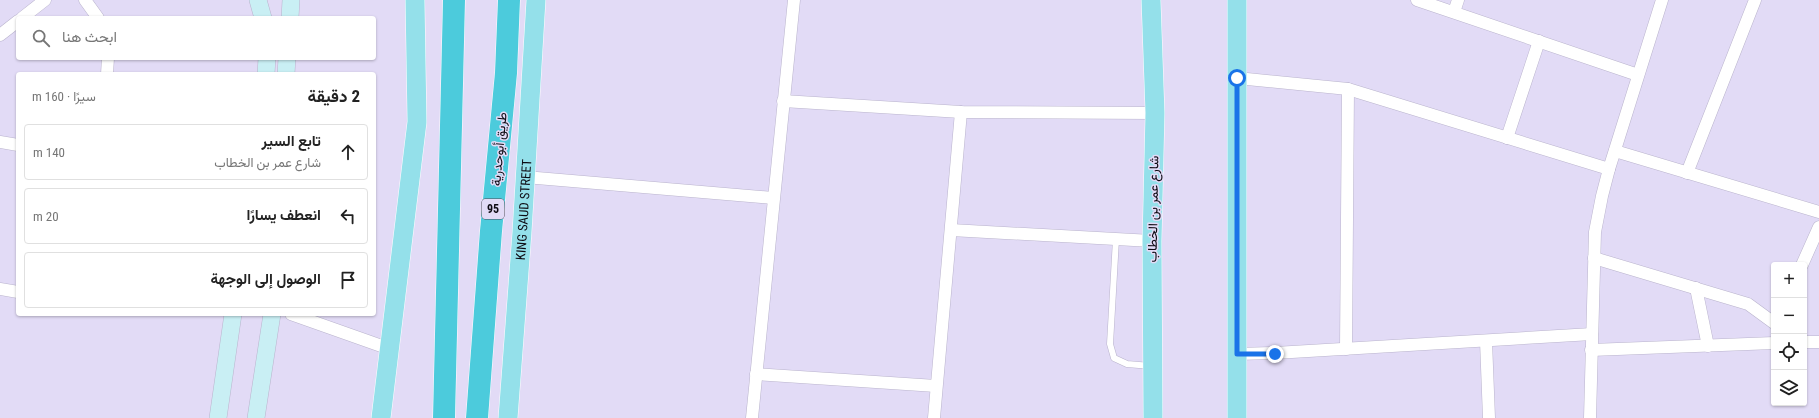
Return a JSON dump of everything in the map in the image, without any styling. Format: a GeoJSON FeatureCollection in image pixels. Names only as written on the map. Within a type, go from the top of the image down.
{"type":"FeatureCollection","features":[{"type":"Feature","properties":{"kind":"highway"},"geometry":{"type":"LineString","coordinates":[[444,418],[454,0]]}},
{"type":"Feature","properties":{"kind":"highway","name":"طريق أبوحدرية"},"geometry":{"type":"LineString","coordinates":[[477,418],[491,231],[506,73],[509,0]]}},
{"type":"Feature","properties":{"kind":"main road"},"geometry":{"type":"LineString","coordinates":[[381,418],[417,122],[415,0]]}},
{"type":"Feature","properties":{"kind":"main road","name":"KING SAUD STREET"},"geometry":{"type":"LineString","coordinates":[[508,418],[536,0]]}},
{"type":"Feature","properties":{"kind":"main road","name":"شارع عمر بن الخطاب"},"geometry":{"type":"LineString","coordinates":[[1151,0],[1155,113],[1152,241],[1154,418]]}},
{"type":"Feature","properties":{"kind":"main road"},"geometry":{"type":"LineString","coordinates":[[1237,0],[1237,418]]}},
{"type":"Feature","properties":{"kind":"street"},"geometry":{"type":"LineString","coordinates":[[25,16],[45,0]]}},
{"type":"Feature","properties":{"kind":"street"},"geometry":{"type":"LineString","coordinates":[[85,0],[97,16]]}},
{"type":"Feature","properties":{"kind":"street"},"geometry":{"type":"LineString","coordinates":[[258,0],[262,16]]}},
{"type":"Feature","properties":{"kind":"street"},"geometry":{"type":"LineString","coordinates":[[290,16],[291,0]]}},
{"type":"Feature","properties":{"kind":"street"},"geometry":{"type":"LineString","coordinates":[[752,418],[794,0]]}},
{"type":"Feature","properties":{"kind":"street"},"geometry":{"type":"LineString","coordinates":[[1417,0],[1638,75]]}},
{"type":"Feature","properties":{"kind":"street"},"geometry":{"type":"LineString","coordinates":[[1454,12],[1458,0]]}},
{"type":"Feature","properties":{"kind":"street"},"geometry":{"type":"LineString","coordinates":[[1590,418],[1595,232],[1609,169],[1662,0]]}},
{"type":"Feature","properties":{"kind":"street"},"geometry":{"type":"LineString","coordinates":[[1687,173],[1755,0]]}},
{"type":"Feature","properties":{"kind":"street"},"geometry":{"type":"LineString","coordinates":[[0,35],[16,23]]}},
{"type":"Feature","properties":{"kind":"street"},"geometry":{"type":"LineString","coordinates":[[1507,138],[1539,41]]}},
{"type":"Feature","properties":{"kind":"street"},"geometry":{"type":"LineString","coordinates":[[107,72],[108,60]]}},
{"type":"Feature","properties":{"kind":"street"},"geometry":{"type":"LineString","coordinates":[[266,72],[267,60]]}},
{"type":"Feature","properties":{"kind":"street"},"geometry":{"type":"LineString","coordinates":[[286,72],[287,60]]}},
{"type":"Feature","properties":{"kind":"street"},"geometry":{"type":"LineString","coordinates":[[1237,78],[1348,89],[1609,169]]}},
{"type":"Feature","properties":{"kind":"street"},"geometry":{"type":"LineString","coordinates":[[1346,349],[1348,89]]}},
{"type":"Feature","properties":{"kind":"street"},"geometry":{"type":"LineString","coordinates":[[783,101],[961,112],[1155,113]]}},
{"type":"Feature","properties":{"kind":"street"},"geometry":{"type":"LineString","coordinates":[[934,418],[961,112]]}},
{"type":"Feature","properties":{"kind":"street"},"geometry":{"type":"LineString","coordinates":[[0,142],[16,145]]}},
{"type":"Feature","properties":{"kind":"street"},"geometry":{"type":"LineString","coordinates":[[1615,151],[1819,212]]}},
{"type":"Feature","properties":{"kind":"street"},"geometry":{"type":"LineString","coordinates":[[525,177],[773,198]]}},
{"type":"Feature","properties":{"kind":"street"},"geometry":{"type":"LineString","coordinates":[[1803,262],[1819,227]]}},
{"type":"Feature","properties":{"kind":"street"},"geometry":{"type":"LineString","coordinates":[[950,230],[1152,241]]}},
{"type":"Feature","properties":{"kind":"street"},"geometry":{"type":"LineString","coordinates":[[1594,258],[1748,304],[1771,321]]}},
{"type":"Feature","properties":{"kind":"street"},"geometry":{"type":"LineString","coordinates":[[1696,288],[1708,346]]}},
{"type":"Feature","properties":{"kind":"street"},"geometry":{"type":"LineString","coordinates":[[0,290],[16,292]]}},
{"type":"Feature","properties":{"kind":"street"},"geometry":{"type":"LineString","coordinates":[[218,418],[233,316]]}},
{"type":"Feature","properties":{"kind":"street"},"geometry":{"type":"LineString","coordinates":[[256,418],[272,316]]}},
{"type":"Feature","properties":{"kind":"street"},"geometry":{"type":"LineString","coordinates":[[297,316],[390,348]]}},
{"type":"Feature","properties":{"kind":"street"},"geometry":{"type":"LineString","coordinates":[[1237,354],[1592,334]]}},
{"type":"Feature","properties":{"kind":"street"},"geometry":{"type":"LineString","coordinates":[[1486,341],[1489,418]]}},
{"type":"Feature","properties":{"kind":"street"},"geometry":{"type":"LineString","coordinates":[[1807,342],[1819,342]]}},
{"type":"Feature","properties":{"kind":"street"},"geometry":{"type":"LineString","coordinates":[[1591,350],[1771,343]]}},
{"type":"Feature","properties":{"kind":"street"},"geometry":{"type":"LineString","coordinates":[[756,374],[936,386]]}},
{"type":"Feature","properties":{"kind":"lane"},"geometry":{"type":"LineString","coordinates":[[1116,239],[1110,344],[1114,358],[1127,364],[1153,366]]}},
{"type":"Feature","properties":{"kind":"route"},"geometry":{"type":"LineString","coordinates":[[1237,78],[1237,354],[1275,354]]}}]}
